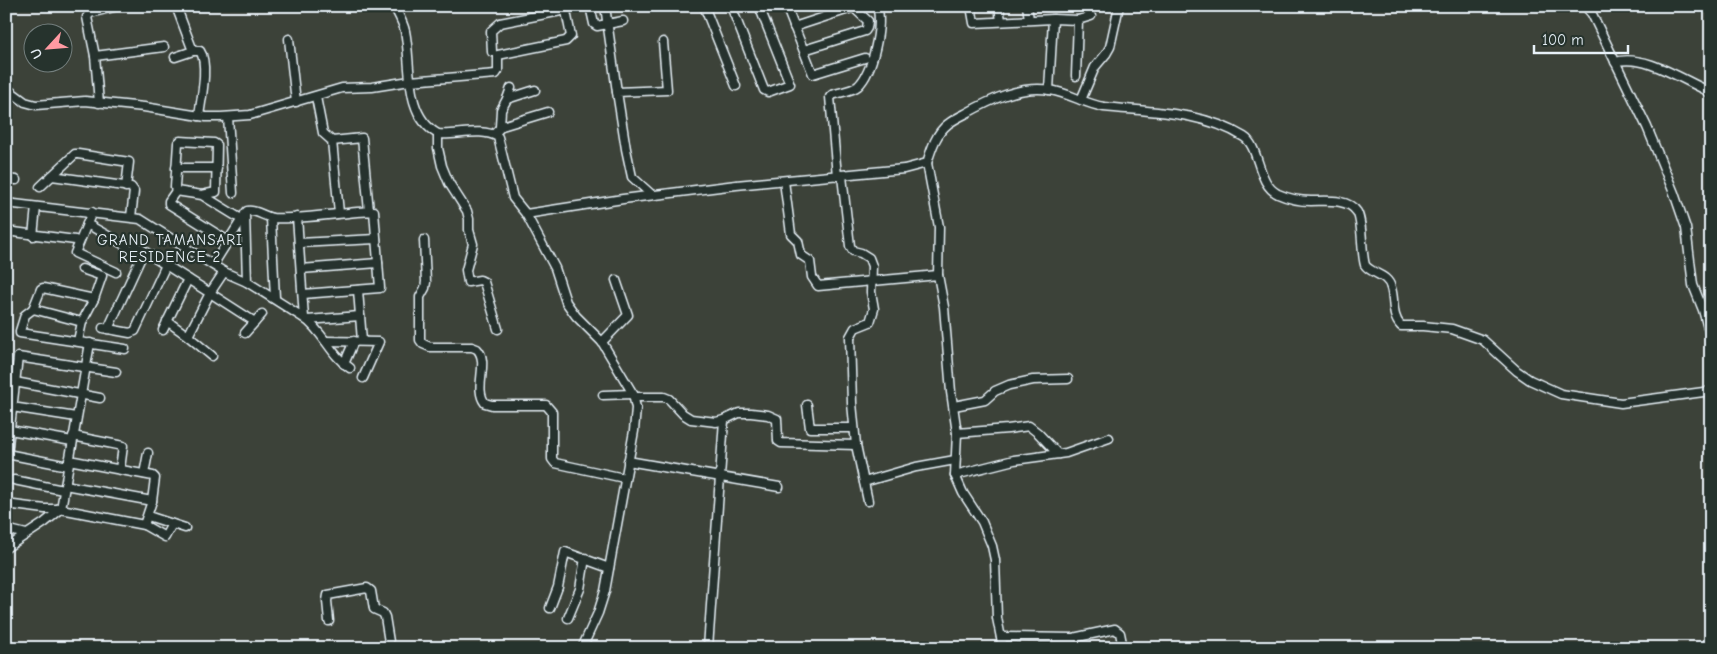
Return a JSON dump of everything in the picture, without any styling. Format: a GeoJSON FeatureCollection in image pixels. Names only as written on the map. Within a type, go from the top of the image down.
{"type":"FeatureCollection","features":[{"type":"Feature","properties":{"kind":"street"},"geometry":{"type":"LineString","coordinates":[[99,102],[95,56],[88,16],[90,13],[118,6]]}},
{"type":"Feature","properties":{"kind":"street"},"geometry":{"type":"LineString","coordinates":[[176,6],[193,51]]}},
{"type":"Feature","properties":{"kind":"street"},"geometry":{"type":"LineString","coordinates":[[394,6],[404,29],[410,81],[414,100],[422,118],[432,131],[438,134],[482,132],[494,134],[498,137],[513,198],[526,214],[555,268],[566,302],[576,316],[602,342],[634,396],[636,408],[634,431],[602,603],[582,648]]}},
{"type":"Feature","properties":{"kind":"street"},"geometry":{"type":"LineString","coordinates":[[590,6],[595,25],[623,21]]}},
{"type":"Feature","properties":{"kind":"street"},"geometry":{"type":"LineString","coordinates":[[605,6],[617,92],[632,177],[652,195]]}},
{"type":"Feature","properties":{"kind":"street"},"geometry":{"type":"LineString","coordinates":[[704,6],[736,86]]}},
{"type":"Feature","properties":{"kind":"street"},"geometry":{"type":"LineString","coordinates":[[731,6],[764,90],[768,92],[790,84],[759,6]]}},
{"type":"Feature","properties":{"kind":"street"},"geometry":{"type":"LineString","coordinates":[[786,6],[813,74],[865,58]]}},
{"type":"Feature","properties":{"kind":"street"},"geometry":{"type":"LineString","coordinates":[[868,501],[854,428],[850,337],[855,328],[870,322],[874,309],[871,280],[872,266],[868,258],[861,253],[853,251],[850,246],[839,176],[830,97],[857,87],[863,80],[874,54],[879,19],[877,6]]}},
{"type":"Feature","properties":{"kind":"street"},"geometry":{"type":"LineString","coordinates":[[972,6],[974,23],[1053,19],[1078,20],[1091,16]]}},
{"type":"Feature","properties":{"kind":"street"},"geometry":{"type":"LineString","coordinates":[[999,6],[1001,21]]}},
{"type":"Feature","properties":{"kind":"street"},"geometry":{"type":"LineString","coordinates":[[1027,6],[1028,20]]}},
{"type":"Feature","properties":{"kind":"street"},"geometry":{"type":"LineString","coordinates":[[1081,100],[1094,67],[1110,47],[1119,6]]}},
{"type":"Feature","properties":{"kind":"street"},"geometry":{"type":"LineString","coordinates":[[1584,6],[1592,14],[1647,127],[1677,202],[1686,228],[1693,285],[1703,310],[1711,339]]}},
{"type":"Feature","properties":{"kind":"street"},"geometry":{"type":"LineString","coordinates":[[6,88],[24,102],[36,105],[78,101],[144,107],[199,116],[228,117],[250,115],[342,88],[372,87],[410,81],[496,74],[498,70],[498,55],[566,41],[571,36],[566,8],[500,23],[492,31],[492,52]]}},
{"type":"Feature","properties":{"kind":"street"},"geometry":{"type":"LineString","coordinates":[[794,27],[852,8],[868,21],[865,31],[804,50]]}},
{"type":"Feature","properties":{"kind":"street"},"geometry":{"type":"LineString","coordinates":[[1049,90],[1053,19]]}},
{"type":"Feature","properties":{"kind":"street"},"geometry":{"type":"LineString","coordinates":[[1076,76],[1078,20]]}},
{"type":"Feature","properties":{"kind":"street"},"geometry":{"type":"LineString","coordinates":[[289,39],[296,102]]}},
{"type":"Feature","properties":{"kind":"street"},"geometry":{"type":"LineString","coordinates":[[617,92],[667,90],[663,42]]}},
{"type":"Feature","properties":{"kind":"street"},"geometry":{"type":"LineString","coordinates":[[95,56],[164,47]]}},
{"type":"Feature","properties":{"kind":"street"},"geometry":{"type":"LineString","coordinates":[[175,57],[193,51],[200,51],[203,55],[199,116]]}},
{"type":"Feature","properties":{"kind":"street"},"geometry":{"type":"LineString","coordinates":[[1615,62],[1624,59],[1649,64],[1711,94]]}},
{"type":"Feature","properties":{"kind":"street"},"geometry":{"type":"LineString","coordinates":[[500,127],[501,110],[511,88]]}},
{"type":"Feature","properties":{"kind":"street"},"geometry":{"type":"LineString","coordinates":[[507,99],[535,90]]}},
{"type":"Feature","properties":{"kind":"street"},"geometry":{"type":"LineString","coordinates":[[1003,648],[997,618],[995,560],[992,546],[982,522],[963,492],[955,475],[954,460],[957,433],[944,307],[938,275],[939,227],[927,163],[933,144],[947,124],[976,108],[1018,91],[1049,90],[1067,93],[1098,106],[1201,118],[1238,133],[1249,141],[1257,163],[1271,190],[1283,196],[1302,200],[1339,202],[1349,205],[1358,214],[1365,265],[1367,268],[1378,273],[1391,286],[1396,320],[1401,326],[1452,329],[1482,340],[1517,371],[1561,394],[1621,403],[1711,391]]}},
{"type":"Feature","properties":{"kind":"street"},"geometry":{"type":"LineString","coordinates":[[316,97],[323,133],[332,141],[339,213]]}},
{"type":"Feature","properties":{"kind":"street"},"geometry":{"type":"LineString","coordinates":[[494,134],[500,127],[548,112]]}},
{"type":"Feature","properties":{"kind":"street"},"geometry":{"type":"LineString","coordinates":[[228,117],[233,192]]}},
{"type":"Feature","properties":{"kind":"street"},"geometry":{"type":"LineString","coordinates":[[438,134],[442,166],[448,183],[467,211],[469,220],[469,230],[473,244],[466,270],[468,282],[480,280],[484,282],[498,329]]}},
{"type":"Feature","properties":{"kind":"street"},"geometry":{"type":"LineString","coordinates":[[332,141],[362,138],[369,211]]}},
{"type":"Feature","properties":{"kind":"street"},"geometry":{"type":"LineString","coordinates":[[202,195],[216,192],[217,146],[214,143],[180,141],[178,144],[176,168],[176,191],[169,204],[228,241]]}},
{"type":"Feature","properties":{"kind":"street"},"geometry":{"type":"LineString","coordinates":[[40,187],[75,154],[129,162],[126,186]]}},
{"type":"Feature","properties":{"kind":"street"},"geometry":{"type":"LineString","coordinates":[[526,214],[652,195],[904,170],[927,163]]}},
{"type":"Feature","properties":{"kind":"street"},"geometry":{"type":"LineString","coordinates":[[176,168],[217,168]]}},
{"type":"Feature","properties":{"kind":"street"},"geometry":{"type":"LineString","coordinates":[[52,176],[133,188],[131,217]]}},
{"type":"Feature","properties":{"kind":"street"},"geometry":{"type":"LineString","coordinates":[[6,179],[16,180]]}},
{"type":"Feature","properties":{"kind":"street"},"geometry":{"type":"LineString","coordinates":[[784,181],[791,234],[798,241],[801,255],[810,261],[812,277],[818,286],[938,275]]}},
{"type":"Feature","properties":{"kind":"street"},"geometry":{"type":"LineString","coordinates":[[176,191],[202,195],[243,216]]}},
{"type":"Feature","properties":{"kind":"street"},"geometry":{"type":"LineString","coordinates":[[6,203],[140,218],[224,272],[247,282],[306,319],[347,366],[358,341],[360,316],[358,290]]}},
{"type":"Feature","properties":{"kind":"street"},"geometry":{"type":"LineString","coordinates":[[33,236],[36,207]]}},
{"type":"Feature","properties":{"kind":"street"},"geometry":{"type":"LineString","coordinates":[[212,264],[243,216],[251,210],[272,218],[374,211],[380,288],[303,294]]}},
{"type":"Feature","properties":{"kind":"street"},"geometry":{"type":"LineString","coordinates":[[92,212],[75,253],[116,272]]}},
{"type":"Feature","properties":{"kind":"street"},"geometry":{"type":"LineString","coordinates":[[243,216],[247,282]]}},
{"type":"Feature","properties":{"kind":"street"},"geometry":{"type":"LineString","coordinates":[[297,217],[306,319]]}},
{"type":"Feature","properties":{"kind":"street"},"geometry":{"type":"LineString","coordinates":[[272,218],[274,298]]}},
{"type":"Feature","properties":{"kind":"street"},"geometry":{"type":"LineString","coordinates":[[87,224],[144,251],[255,322]]}},
{"type":"Feature","properties":{"kind":"street"},"geometry":{"type":"LineString","coordinates":[[6,231],[75,240]]}},
{"type":"Feature","properties":{"kind":"street"},"geometry":{"type":"LineString","coordinates":[[299,243],[376,239]]}},
{"type":"Feature","properties":{"kind":"street"},"geometry":{"type":"LineString","coordinates":[[424,240],[426,282],[420,297],[420,340],[423,344],[430,347],[472,347],[477,349],[482,357],[481,394],[485,403],[546,405],[552,412],[552,459],[555,463],[624,478]]}},
{"type":"Feature","properties":{"kind":"street"},"geometry":{"type":"LineString","coordinates":[[144,251],[106,328],[130,333],[135,331],[166,265]]}},
{"type":"Feature","properties":{"kind":"street"},"geometry":{"type":"LineString","coordinates":[[301,268],[378,263]]}},
{"type":"Feature","properties":{"kind":"street"},"geometry":{"type":"LineString","coordinates":[[78,342],[82,322],[94,299],[102,276],[82,269]]}},
{"type":"Feature","properties":{"kind":"street"},"geometry":{"type":"LineString","coordinates":[[188,336],[210,293],[224,272]]}},
{"type":"Feature","properties":{"kind":"street"},"geometry":{"type":"LineString","coordinates":[[163,330],[188,279]]}},
{"type":"Feature","properties":{"kind":"street"},"geometry":{"type":"LineString","coordinates":[[602,342],[628,314],[616,280]]}},
{"type":"Feature","properties":{"kind":"street"},"geometry":{"type":"LineString","coordinates":[[94,299],[43,288],[40,289],[33,309],[23,319],[20,333],[125,349]]}},
{"type":"Feature","properties":{"kind":"street"},"geometry":{"type":"LineString","coordinates":[[33,309],[82,322]]}},
{"type":"Feature","properties":{"kind":"street"},"geometry":{"type":"LineString","coordinates":[[245,333],[262,314]]}},
{"type":"Feature","properties":{"kind":"street"},"geometry":{"type":"LineString","coordinates":[[306,319],[360,316]]}},
{"type":"Feature","properties":{"kind":"street"},"geometry":{"type":"LineString","coordinates":[[167,321],[212,356]]}},
{"type":"Feature","properties":{"kind":"street"},"geometry":{"type":"LineString","coordinates":[[326,341],[380,342],[363,378]]}},
{"type":"Feature","properties":{"kind":"street"},"geometry":{"type":"LineString","coordinates":[[6,548],[44,523],[61,509],[84,368],[90,343]]}},
{"type":"Feature","properties":{"kind":"street"},"geometry":{"type":"LineString","coordinates":[[116,372],[18,357],[7,454],[120,469],[153,476],[155,478],[152,502],[144,525]]}},
{"type":"Feature","properties":{"kind":"street"},"geometry":{"type":"LineString","coordinates":[[954,406],[985,400],[996,390],[1033,380],[1068,379]]}},
{"type":"Feature","properties":{"kind":"street"},"geometry":{"type":"LineString","coordinates":[[15,382],[100,398]]}},
{"type":"Feature","properties":{"kind":"street"},"geometry":{"type":"LineString","coordinates":[[603,395],[664,397],[669,399],[683,414],[691,419],[724,420],[739,413],[768,415],[776,418],[778,441],[780,443],[856,445]]}},
{"type":"Feature","properties":{"kind":"street"},"geometry":{"type":"LineString","coordinates":[[807,405],[810,428],[854,428]]}},
{"type":"Feature","properties":{"kind":"street"},"geometry":{"type":"LineString","coordinates":[[12,407],[76,417]]}},
{"type":"Feature","properties":{"kind":"street"},"geometry":{"type":"LineString","coordinates":[[708,648],[724,420]]}},
{"type":"Feature","properties":{"kind":"street"},"geometry":{"type":"LineString","coordinates":[[957,433],[1029,426],[1058,454]]}},
{"type":"Feature","properties":{"kind":"street"},"geometry":{"type":"LineString","coordinates":[[10,430],[123,446],[120,469]]}},
{"type":"Feature","properties":{"kind":"street"},"geometry":{"type":"LineString","coordinates":[[955,475],[1014,460],[1058,454],[1110,438]]}},
{"type":"Feature","properties":{"kind":"street"},"geometry":{"type":"LineString","coordinates":[[144,474],[148,453]]}},
{"type":"Feature","properties":{"kind":"street"},"geometry":{"type":"LineString","coordinates":[[628,460],[779,487]]}},
{"type":"Feature","properties":{"kind":"street"},"geometry":{"type":"LineString","coordinates":[[864,482],[916,467],[954,460]]}},
{"type":"Feature","properties":{"kind":"street"},"geometry":{"type":"LineString","coordinates":[[14,480],[152,502]]}},
{"type":"Feature","properties":{"kind":"street"},"geometry":{"type":"LineString","coordinates":[[6,504],[44,510],[61,509],[144,525],[165,537],[172,524]]}},
{"type":"Feature","properties":{"kind":"street"},"geometry":{"type":"LineString","coordinates":[[148,516],[185,528]]}},
{"type":"Feature","properties":{"kind":"street"},"geometry":{"type":"LineString","coordinates":[[6,529],[26,534]]}},
{"type":"Feature","properties":{"kind":"street"},"geometry":{"type":"LineString","coordinates":[[550,608],[558,586],[564,553],[585,558],[608,567]]}},
{"type":"Feature","properties":{"kind":"street"},"geometry":{"type":"LineString","coordinates":[[568,618],[580,589],[585,558]]}},
{"type":"Feature","properties":{"kind":"street"},"geometry":{"type":"LineString","coordinates":[[592,617],[608,567]]}},
{"type":"Feature","properties":{"kind":"street"},"geometry":{"type":"LineString","coordinates":[[329,621],[328,594],[367,588],[370,591],[374,609],[385,617],[390,648]]}},
{"type":"Feature","properties":{"kind":"street"},"geometry":{"type":"LineString","coordinates":[[1000,637],[1073,638],[1115,628],[1120,633],[1123,648]]}},
{"type":"Feature","properties":{"kind":"district","name":"GRAND TAMANSARI RESIDENCE 2"},"geometry":{"type":"Point","coordinates":[170,248]}}]}
